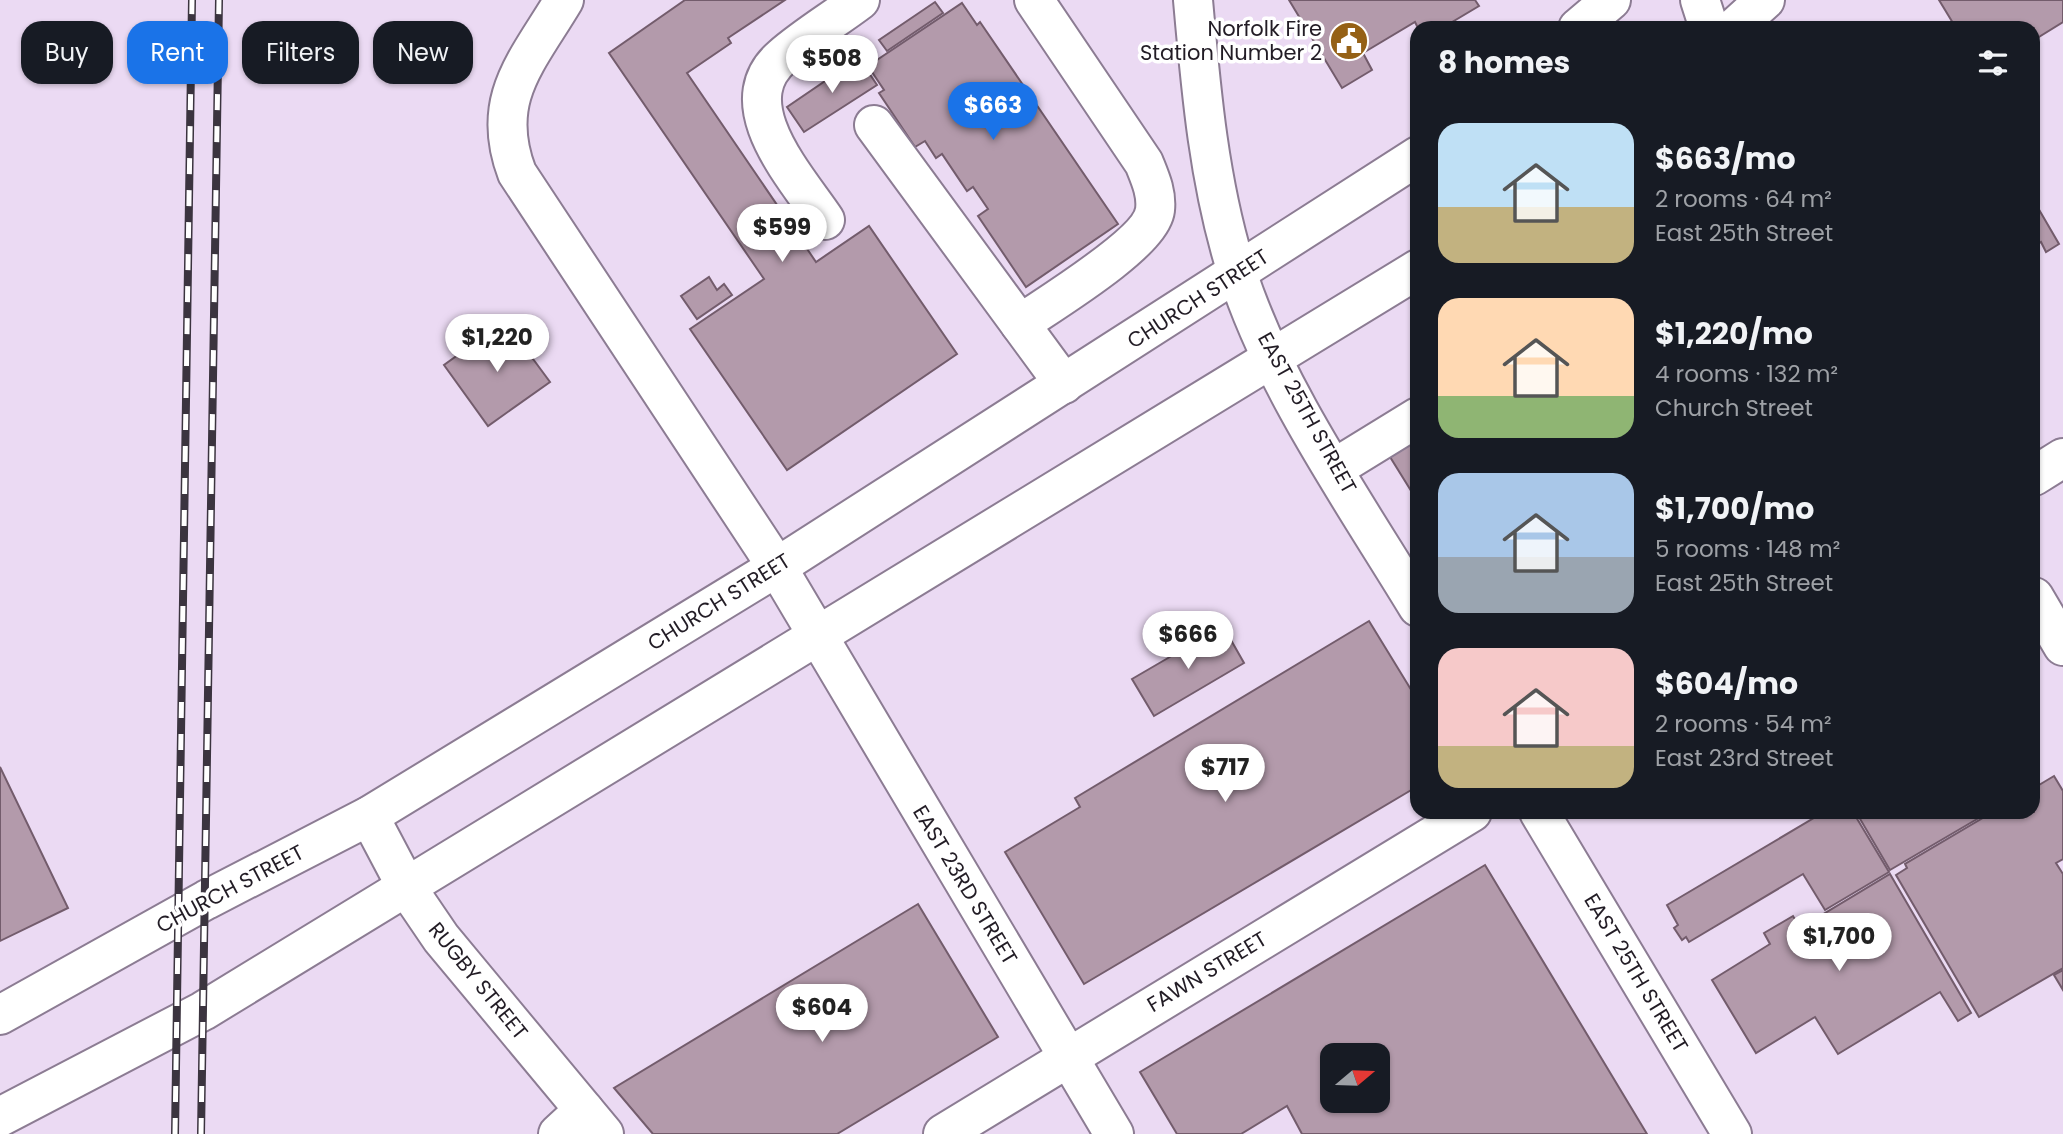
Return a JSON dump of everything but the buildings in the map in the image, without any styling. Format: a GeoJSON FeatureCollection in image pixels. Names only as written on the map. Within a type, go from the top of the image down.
{"type":"FeatureCollection","features":[{"type":"Feature","properties":{"kind":"main road","name":"EAST 23RD STREET"},"geometry":{"type":"LineString","coordinates":[[564,0],[512,94],[505,116],[507,146],[513,164],[777,567],[1114,1134]]}},
{"type":"Feature","properties":{"kind":"main road"},"geometry":{"type":"LineString","coordinates":[[825,220],[773,142],[762,106],[762,85],[781,58],[860,0]]}},
{"type":"Feature","properties":{"kind":"main road"},"geometry":{"type":"LineString","coordinates":[[1020,324],[1122,252],[1143,233],[1155,212],[1154,190],[1144,163],[1034,0]]}},
{"type":"Feature","properties":{"kind":"main road","name":"EAST 25TH STREET"},"geometry":{"type":"LineString","coordinates":[[1194,0],[1202,106],[1221,215],[1238,274],[1273,358],[1410,594]]}},
{"type":"Feature","properties":{"kind":"main road"},"geometry":{"type":"LineString","coordinates":[[1586,21],[1611,0]]}},
{"type":"Feature","properties":{"kind":"main road"},"geometry":{"type":"LineString","coordinates":[[1700,0],[1707,21]]}},
{"type":"Feature","properties":{"kind":"main road"},"geometry":{"type":"LineString","coordinates":[[1742,21],[1765,0]]}},
{"type":"Feature","properties":{"kind":"main road"},"geometry":{"type":"LineString","coordinates":[[874,125],[1064,384]]}},
{"type":"Feature","properties":{"kind":"main road","name":"CHURCH STREET"},"geometry":{"type":"LineString","coordinates":[[0,1015],[206,900],[369,816],[777,567],[1238,274],[1410,161]]}},
{"type":"Feature","properties":{"kind":"main road"},"geometry":{"type":"LineString","coordinates":[[0,1117],[203,1010],[1410,274]]}},
{"type":"Feature","properties":{"kind":"main road"},"geometry":{"type":"LineString","coordinates":[[1335,468],[1410,422]]}},
{"type":"Feature","properties":{"kind":"main road"},"geometry":{"type":"LineString","coordinates":[[2040,471],[2063,458]]}},
{"type":"Feature","properties":{"kind":"main road"},"geometry":{"type":"LineString","coordinates":[[2040,612],[2063,646]]}},
{"type":"Feature","properties":{"kind":"main road","name":"RUGBY STREET"},"geometry":{"type":"LineString","coordinates":[[369,816],[407,888],[442,939],[582,1126]]}},
{"type":"Feature","properties":{"kind":"main road","name":"FAWN STREET"},"geometry":{"type":"LineString","coordinates":[[943,1134],[1067,1056],[1460,819]]}},
{"type":"Feature","properties":{"kind":"main road","name":"EAST 25TH STREET"},"geometry":{"type":"LineString","coordinates":[[1543,819],[1732,1134]]}},
{"type":"Feature","properties":{"kind":"railway"},"geometry":{"type":"LineString","coordinates":[[175,1134],[192,0]]}},
{"type":"Feature","properties":{"kind":"railway"},"geometry":{"type":"LineString","coordinates":[[201,1134],[219,0]]}},
{"type":"Feature","properties":{"kind":"place","name":"Norfolk Fire Station Number 2"},"geometry":{"type":"Point","coordinates":[1349,41]}}]}
